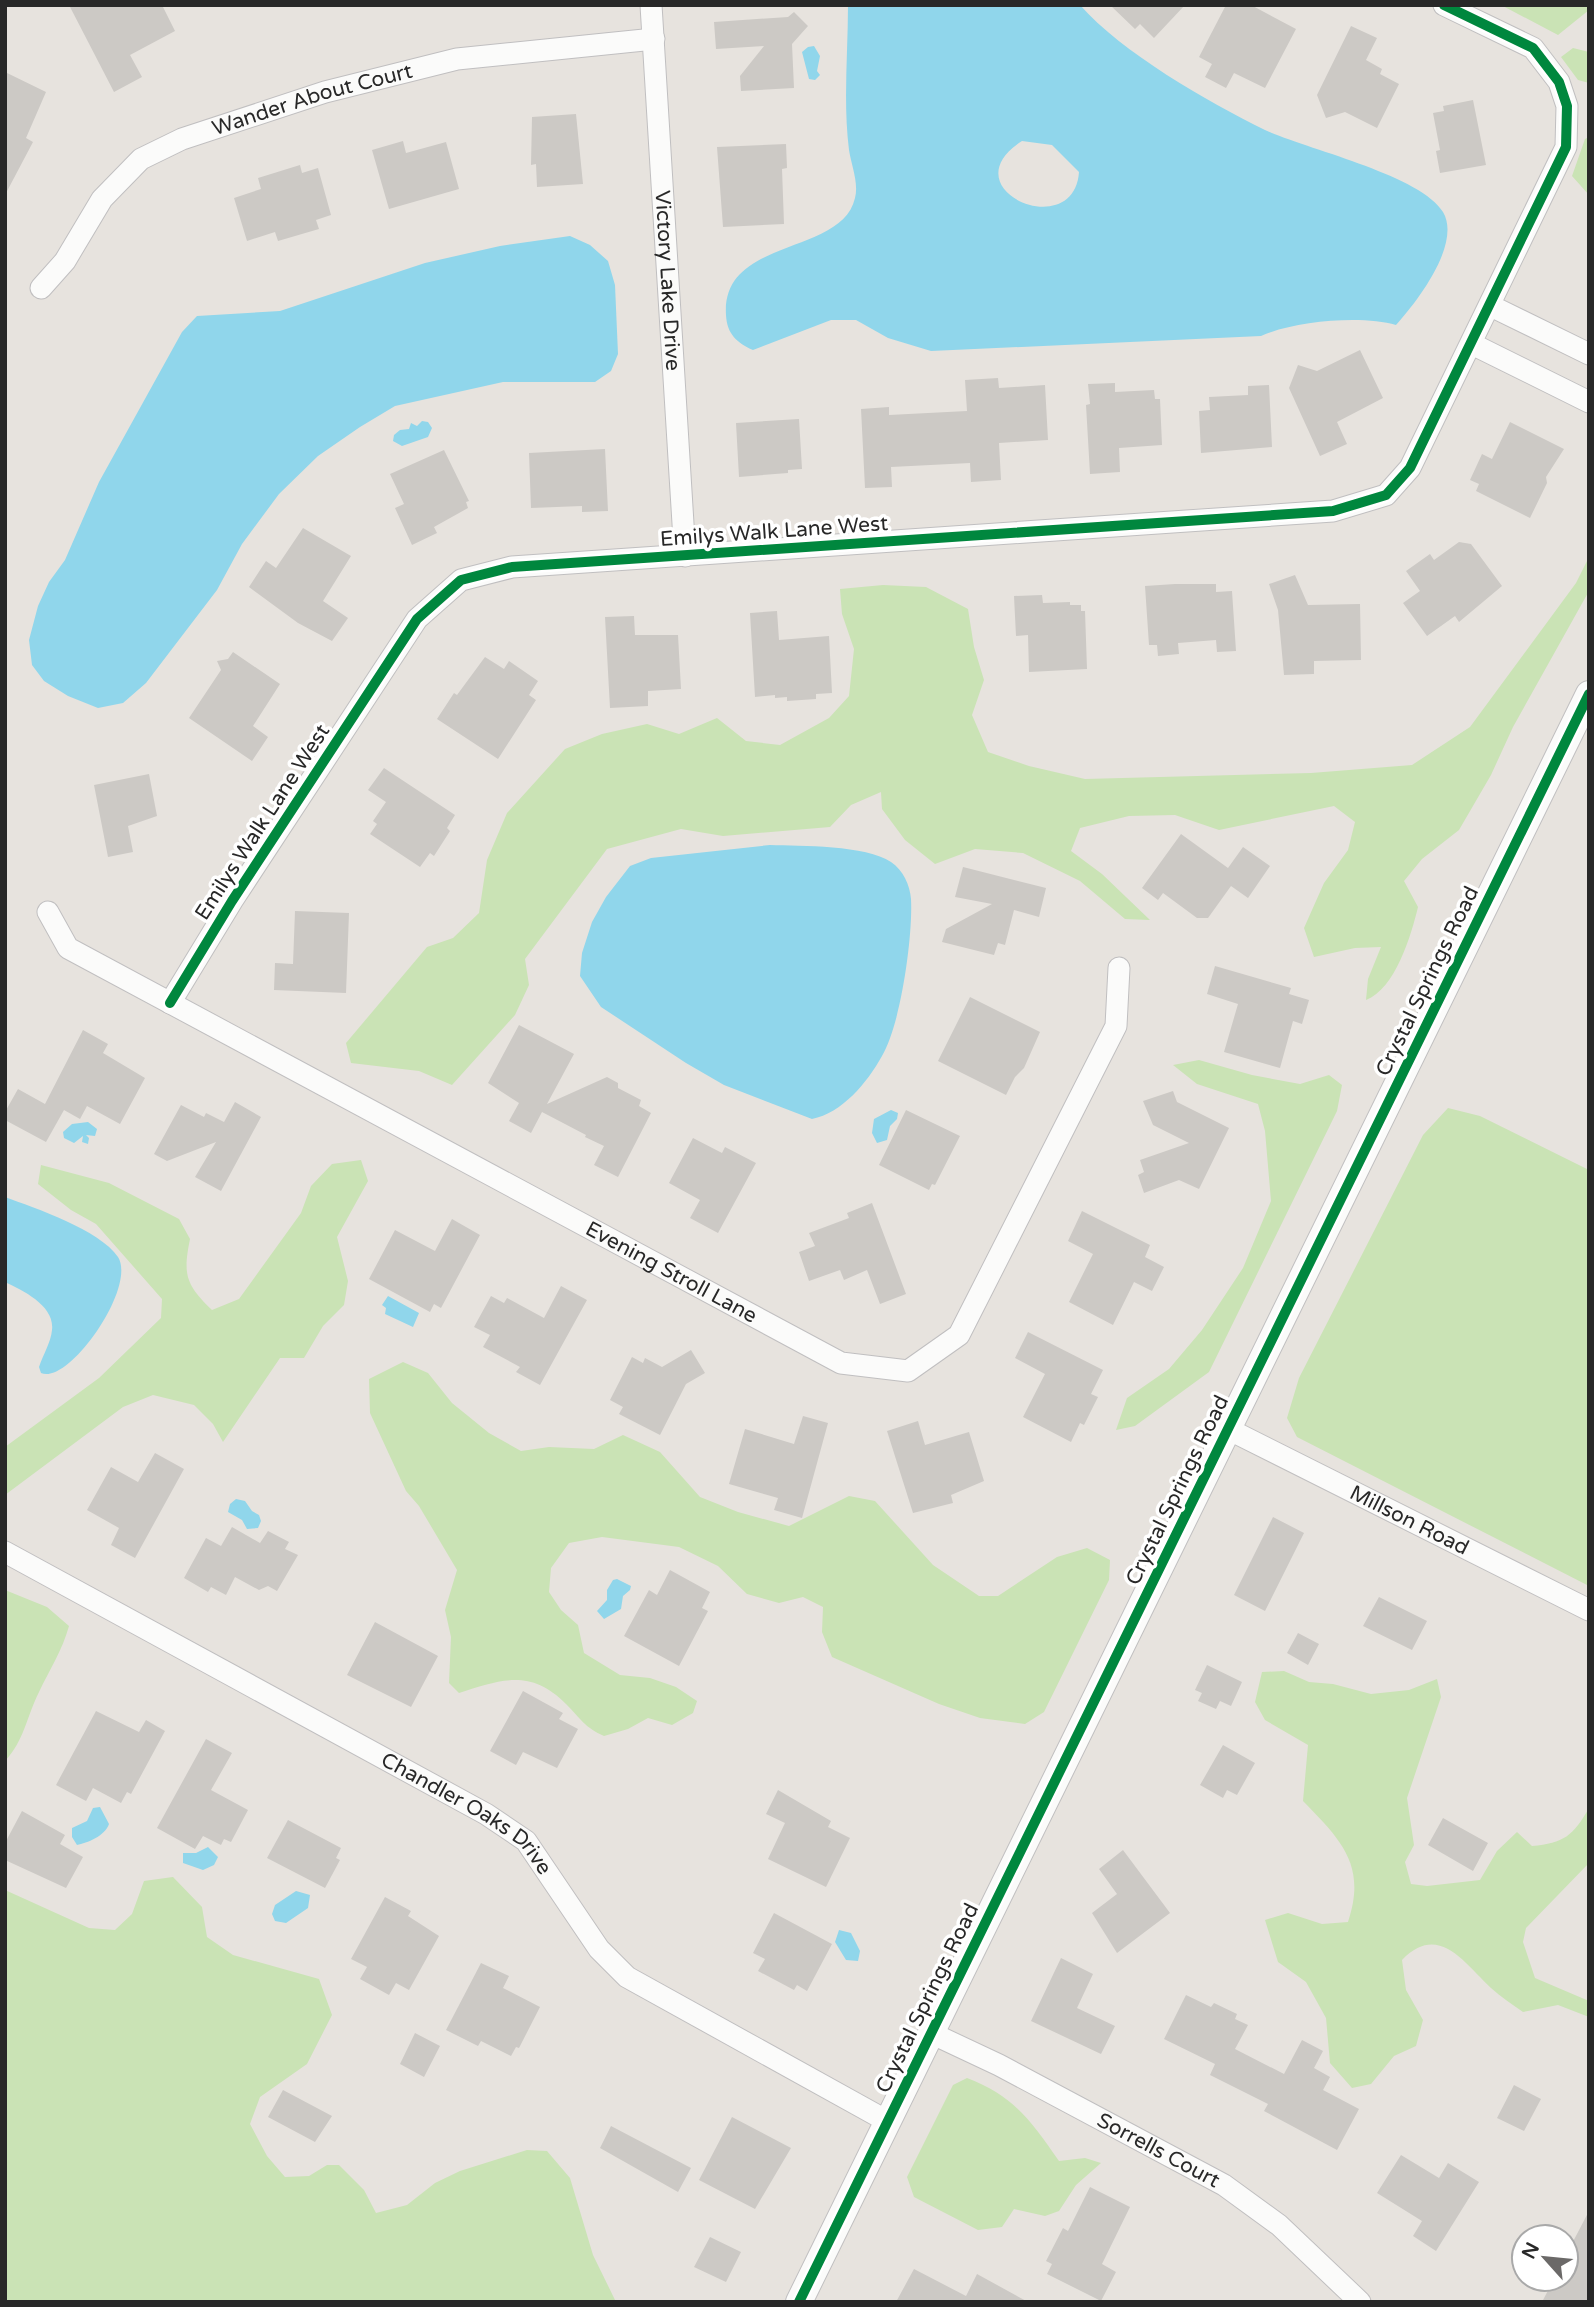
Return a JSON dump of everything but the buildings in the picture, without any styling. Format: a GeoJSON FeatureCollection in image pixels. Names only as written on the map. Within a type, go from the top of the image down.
{"type":"FeatureCollection","features":[{"type":"Feature","properties":{"kind":"street","name":"Victory Lake Drive"},"geometry":{"type":"LineString","coordinates":[[651,5],[685,556]]}},
{"type":"Feature","properties":{"kind":"street","name":"Emilys Walk Lane West"},"geometry":{"type":"LineString","coordinates":[[170,1003],[232,901],[417,619],[461,580],[512,567],[1333,511],[1386,495],[1410,468],[1566,147],[1567,106],[1559,82],[1533,48],[1444,5]]}},
{"type":"Feature","properties":{"kind":"street","name":"Wander About Court"},"geometry":{"type":"LineString","coordinates":[[41,288],[65,261],[102,199],[141,159],[182,139],[325,92],[457,59],[654,39]]}},
{"type":"Feature","properties":{"kind":"street"},"geometry":{"type":"LineString","coordinates":[[1491,306],[1589,354]]}},
{"type":"Feature","properties":{"kind":"street"},"geometry":{"type":"LineString","coordinates":[[1472,344],[1589,402]]}},
{"type":"Feature","properties":{"kind":"street","name":"Crystal Springs Road"},"geometry":{"type":"LineString","coordinates":[[799,2302],[1589,694]]}},
{"type":"Feature","properties":{"kind":"street","name":"Evening Stroll Lane"},"geometry":{"type":"LineString","coordinates":[[48,912],[68,948],[841,1363],[908,1371],[959,1335],[1115,1026],[1119,968]]}},
{"type":"Feature","properties":{"kind":"street","name":"Millson Road"},"geometry":{"type":"LineString","coordinates":[[1228,1429],[1589,1611]]}},
{"type":"Feature","properties":{"kind":"street","name":"Chandler Oaks Drive"},"geometry":{"type":"LineString","coordinates":[[5,1552],[486,1814],[526,1841],[599,1949],[627,1977],[887,2121]]}},
{"type":"Feature","properties":{"kind":"street","name":"Sorrells Court"},"geometry":{"type":"LineString","coordinates":[[931,2033],[1011,2071],[1224,2185],[1279,2225],[1360,2302]]}},
{"type":"Feature","properties":{"kind":"green space"},"geometry":{"type":"Polygon","coordinates":[[[1501,5],[1589,5],[1589,10],[1558,35],[1501,5]]]}},
{"type":"Feature","properties":{"kind":"green space"},"geometry":{"type":"Polygon","coordinates":[[[1573,48],[1589,52],[1589,83],[1578,80],[1561,57],[1573,48]]]}},
{"type":"Feature","properties":{"kind":"green space"},"geometry":{"type":"Polygon","coordinates":[[[1589,137],[1589,195],[1572,176],[1585,139],[1589,137]]]}},
{"type":"Feature","properties":{"kind":"green space"},"geometry":{"type":"Polygon","coordinates":[[[1589,557],[1589,591],[1513,727],[1491,775],[1459,830],[1422,859],[1404,881],[1418,907],[1411,932],[1393,973],[1376,994],[1366,1000],[1368,979],[1381,947],[1355,948],[1314,957],[1304,928],[1324,883],[1348,850],[1355,822],[1334,806],[1219,830],[1175,815],[1129,816],[1080,828],[1071,851],[1102,874],[1150,920],[1125,919],[1080,881],[1023,853],[975,849],[935,864],[905,840],[882,809],[881,792],[851,805],[830,827],[723,836],[681,829],[607,849],[525,959],[529,985],[515,1015],[452,1085],[419,1071],[351,1063],[346,1043],[427,947],[453,938],[479,913],[487,860],[507,813],[565,749],[602,734],[647,724],[679,734],[717,718],[746,741],[780,745],[829,718],[849,696],[854,649],[842,614],[840,589],[883,585],[926,587],[968,609],[974,647],[984,680],[972,715],[988,752],[1029,766],[1085,779],[1311,773],[1412,765],[1470,727],[1576,583],[1589,557]]]}},
{"type":"Feature","properties":{"kind":"green space"},"geometry":{"type":"Polygon","coordinates":[[[1199,1060],[1252,1075],[1300,1084],[1329,1075],[1342,1085],[1337,1111],[1209,1372],[1135,1426],[1116,1430],[1127,1398],[1169,1369],[1202,1330],[1243,1268],[1271,1201],[1265,1131],[1258,1104],[1197,1084],[1173,1065],[1199,1060]]]}},
{"type":"Feature","properties":{"kind":"green space"},"geometry":{"type":"Polygon","coordinates":[[[1448,1108],[1480,1116],[1589,1170],[1589,1586],[1297,1437],[1287,1418],[1299,1378],[1423,1135],[1448,1108]]]}},
{"type":"Feature","properties":{"kind":"green space"},"geometry":{"type":"Polygon","coordinates":[[[361,1160],[368,1181],[337,1237],[348,1281],[344,1305],[323,1326],[304,1358],[280,1358],[223,1442],[213,1424],[194,1405],[153,1395],[123,1407],[5,1495],[5,1447],[99,1378],[161,1318],[162,1299],[96,1224],[71,1210],[38,1184],[41,1165],[109,1183],[179,1219],[190,1239],[188,1278],[196,1293],[212,1310],[239,1299],[301,1213],[311,1186],[332,1164],[361,1160]]]}},
{"type":"Feature","properties":{"kind":"green space"},"geometry":{"type":"Polygon","coordinates":[[[403,1362],[428,1373],[452,1403],[489,1433],[521,1451],[549,1447],[594,1449],[623,1435],[660,1452],[700,1497],[738,1512],[789,1526],[849,1496],[875,1501],[933,1565],[979,1596],[998,1596],[1057,1557],[1087,1548],[1110,1560],[1109,1580],[1044,1712],[1025,1724],[980,1718],[939,1704],[832,1657],[822,1632],[823,1607],[803,1597],[779,1603],[747,1594],[718,1566],[679,1547],[602,1537],[569,1543],[551,1568],[549,1592],[561,1610],[578,1625],[584,1653],[620,1675],[650,1678],[676,1687],[697,1701],[693,1713],[672,1725],[648,1718],[628,1729],[604,1736],[587,1726],[553,1693],[527,1681],[502,1681],[459,1693],[449,1683],[451,1637],[445,1610],[457,1570],[419,1506],[406,1491],[370,1413],[369,1379],[403,1362]]]}},
{"type":"Feature","properties":{"kind":"green space"},"geometry":{"type":"Polygon","coordinates":[[[5,1590],[47,1607],[69,1626],[21,1737],[5,1761],[5,1590]]]}},
{"type":"Feature","properties":{"kind":"green space"},"geometry":{"type":"Polygon","coordinates":[[[1284,1671],[1309,1682],[1333,1684],[1371,1694],[1409,1690],[1437,1679],[1441,1697],[1407,1798],[1414,1845],[1405,1862],[1411,1884],[1427,1886],[1480,1880],[1497,1851],[1517,1832],[1532,1846],[1552,1843],[1572,1832],[1589,1808],[1589,1863],[1526,1928],[1523,1942],[1535,1978],[1589,2001],[1589,2017],[1558,2005],[1523,2012],[1495,1991],[1450,1950],[1428,1945],[1415,1949],[1402,1960],[1406,1990],[1423,2020],[1416,2046],[1394,2056],[1371,2084],[1352,2088],[1330,2063],[1326,2018],[1306,1982],[1278,1962],[1265,1920],[1288,1913],[1322,1924],[1348,1922],[1353,1902],[1352,1869],[1347,1855],[1329,1828],[1303,1801],[1308,1745],[1265,1720],[1255,1702],[1262,1672],[1284,1671]]]}},
{"type":"Feature","properties":{"kind":"green space"},"geometry":{"type":"Polygon","coordinates":[[[173,1877],[202,1907],[207,1937],[233,1955],[319,1979],[332,2015],[307,2064],[260,2097],[250,2124],[267,2156],[285,2177],[309,2176],[327,2165],[339,2165],[364,2190],[376,2213],[407,2205],[435,2183],[460,2171],[527,2150],[547,2151],[570,2178],[593,2255],[616,2302],[5,2302],[5,1890],[89,1928],[115,1930],[132,1914],[144,1881],[173,1877]]]}},
{"type":"Feature","properties":{"kind":"green space"},"geometry":{"type":"Polygon","coordinates":[[[967,2078],[997,2093],[1020,2111],[1059,2161],[1085,2158],[1101,2163],[1076,2185],[1059,2211],[1045,2216],[1014,2209],[1002,2227],[978,2230],[914,2197],[907,2177],[953,2085],[967,2078]]]}},
{"type":"Feature","properties":{"kind":"water"},"geometry":{"type":"Polygon","coordinates":[[[848,5],[1080,5],[1097,23],[1142,58],[1218,105],[1265,130],[1388,175],[1431,199],[1443,212],[1447,225],[1442,256],[1425,288],[1396,325],[1365,320],[1328,321],[1291,327],[1261,336],[931,351],[888,338],[856,320],[831,320],[753,350],[731,333],[726,315],[730,290],[742,272],[761,259],[829,230],[846,216],[855,198],[846,114],[848,5]],[[1022,141],[1003,159],[999,176],[1006,191],[1020,202],[1039,206],[1057,204],[1072,193],[1079,172],[1052,145],[1022,141]]]}},
{"type":"Feature","properties":{"kind":"water"},"geometry":{"type":"Polygon","coordinates":[[[814,46],[820,56],[817,71],[820,75],[815,80],[809,79],[802,52],[814,46]]]}},
{"type":"Feature","properties":{"kind":"water"},"geometry":{"type":"Polygon","coordinates":[[[570,236],[590,245],[608,261],[615,285],[618,354],[611,371],[595,382],[503,382],[395,406],[318,456],[279,494],[242,544],[217,590],[146,683],[123,703],[98,708],[68,696],[44,681],[32,665],[29,640],[38,606],[49,582],[65,560],[99,482],[182,332],[197,316],[280,311],[425,263],[500,246],[570,236]]]}},
{"type":"Feature","properties":{"kind":"water"},"geometry":{"type":"Polygon","coordinates":[[[422,421],[428,422],[432,428],[428,437],[402,446],[393,441],[394,435],[400,430],[409,429],[411,423],[417,426],[422,421]]]}},
{"type":"Feature","properties":{"kind":"water"},"geometry":{"type":"Polygon","coordinates":[[[770,845],[833,847],[880,856],[899,869],[910,894],[908,956],[900,1002],[889,1042],[876,1066],[853,1095],[823,1116],[812,1119],[724,1085],[686,1063],[601,1007],[580,976],[582,953],[592,922],[606,897],[630,866],[651,858],[770,845]]]}},
{"type":"Feature","properties":{"kind":"water"},"geometry":{"type":"Polygon","coordinates":[[[891,1110],[898,1113],[897,1119],[890,1126],[887,1140],[877,1143],[872,1133],[874,1119],[891,1110]]]}},
{"type":"Feature","properties":{"kind":"water"},"geometry":{"type":"Polygon","coordinates":[[[88,1122],[97,1129],[95,1136],[86,1135],[89,1138],[88,1144],[82,1142],[83,1136],[74,1143],[64,1138],[63,1132],[72,1124],[88,1122]]]}},
{"type":"Feature","properties":{"kind":"water"},"geometry":{"type":"Polygon","coordinates":[[[5,1197],[82,1229],[109,1247],[118,1257],[121,1271],[118,1289],[109,1310],[83,1349],[68,1364],[53,1373],[41,1373],[39,1367],[52,1330],[49,1314],[37,1300],[5,1282],[5,1197]]]}},
{"type":"Feature","properties":{"kind":"water"},"geometry":{"type":"Polygon","coordinates":[[[388,1296],[419,1313],[413,1327],[385,1314],[386,1308],[382,1305],[388,1296]]]}},
{"type":"Feature","properties":{"kind":"water"},"geometry":{"type":"Polygon","coordinates":[[[236,1499],[245,1501],[252,1511],[259,1515],[261,1521],[258,1528],[247,1529],[242,1520],[228,1512],[230,1504],[236,1499]]]}},
{"type":"Feature","properties":{"kind":"water"},"geometry":{"type":"Polygon","coordinates":[[[617,1579],[631,1586],[630,1590],[623,1596],[621,1609],[604,1619],[597,1611],[607,1600],[607,1590],[613,1580],[617,1579]]]}},
{"type":"Feature","properties":{"kind":"water"},"geometry":{"type":"Polygon","coordinates":[[[100,1807],[109,1824],[107,1828],[95,1838],[77,1845],[72,1837],[72,1828],[87,1821],[93,1808],[100,1807]]]}},
{"type":"Feature","properties":{"kind":"water"},"geometry":{"type":"Polygon","coordinates":[[[208,1847],[218,1857],[214,1865],[203,1870],[183,1863],[183,1853],[196,1853],[208,1847]]]}},
{"type":"Feature","properties":{"kind":"water"},"geometry":{"type":"Polygon","coordinates":[[[296,1891],[310,1895],[308,1908],[286,1923],[275,1921],[272,1914],[275,1905],[296,1891]]]}},
{"type":"Feature","properties":{"kind":"water"},"geometry":{"type":"Polygon","coordinates":[[[839,1930],[851,1933],[860,1951],[858,1961],[846,1960],[835,1942],[839,1930]]]}},
{"type":"Feature","properties":{"kind":"cycle path"},"geometry":{"type":"LineString","coordinates":[[170,1003],[232,901],[417,619],[461,580],[512,567],[1333,511],[1386,495],[1410,468],[1566,147],[1567,106],[1559,82],[1533,48],[1444,5]]}},
{"type":"Feature","properties":{"kind":"cycle path"},"geometry":{"type":"LineString","coordinates":[[799,2302],[1589,694]]}}]}
